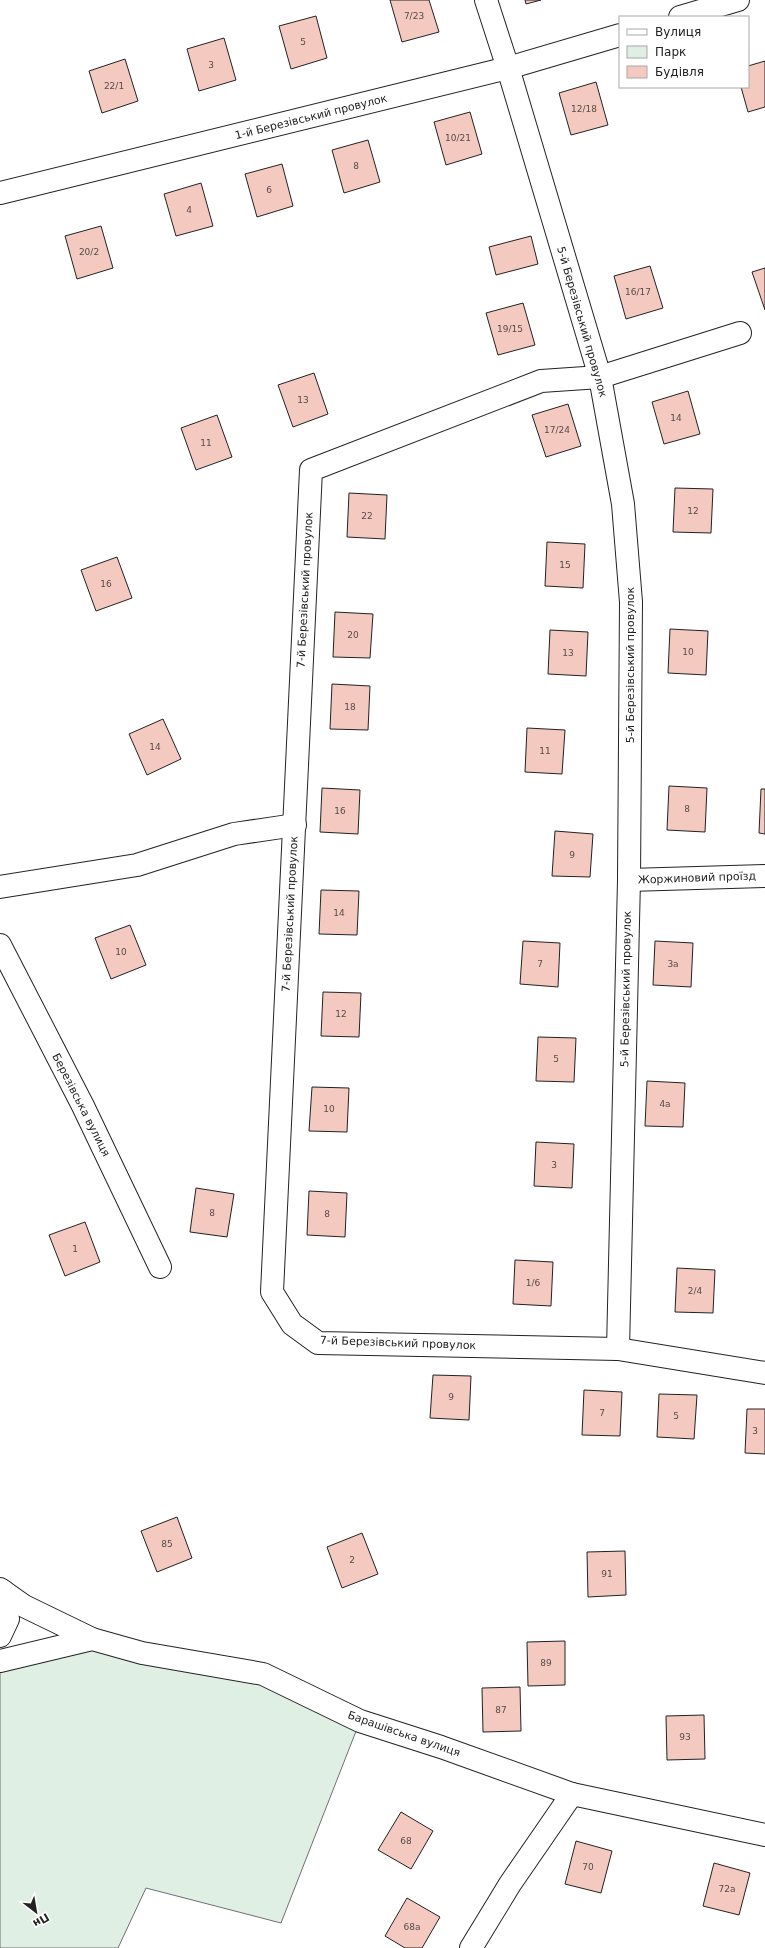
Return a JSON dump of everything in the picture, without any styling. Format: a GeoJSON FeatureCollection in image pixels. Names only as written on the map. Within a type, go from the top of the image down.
{"type":"FeatureCollection","features":[{"type":"Feature","properties":{"kind":"street","name":"5-й Березівський провулок"},"geometry":{"type":"LineString","coordinates":[[486,0],[508,68],[600,378],[623,504],[631,602],[629,880],[618,1349]]}},
{"type":"Feature","properties":{"kind":"street"},"geometry":{"type":"LineString","coordinates":[[683,16],[738,0]]}},
{"type":"Feature","properties":{"kind":"street","name":"1-й Березівський провулок"},"geometry":{"type":"LineString","coordinates":[[0,192],[508,68],[619,35]]}},
{"type":"Feature","properties":{"kind":"street","name":"7-й Березівський провулок"},"geometry":{"type":"LineString","coordinates":[[740,333],[600,378],[541,381],[310,470],[295,825],[272,1292],[292,1324],[318,1343],[618,1349],[765,1372]]}},
{"type":"Feature","properties":{"kind":"street"},"geometry":{"type":"LineString","coordinates":[[0,887],[137,865],[234,834],[295,825]]}},
{"type":"Feature","properties":{"kind":"street","name":"Жоржиновий проїзд"},"geometry":{"type":"LineString","coordinates":[[629,880],[765,876]]}},
{"type":"Feature","properties":{"kind":"street","name":"Березівська вулиця"},"geometry":{"type":"LineString","coordinates":[[0,945],[83,1106],[160,1267]]}},
{"type":"Feature","properties":{"kind":"street"},"geometry":{"type":"LineString","coordinates":[[0,1636],[8,1619],[2,1590]]}},
{"type":"Feature","properties":{"kind":"street"},"geometry":{"type":"LineString","coordinates":[[2,1590],[24,1606],[92,1639]]}},
{"type":"Feature","properties":{"kind":"street","name":"Барашівська вулиця"},"geometry":{"type":"LineString","coordinates":[[0,1661],[92,1639],[142,1653],[263,1674],[360,1721],[441,1747],[572,1794],[765,1835]]}},
{"type":"Feature","properties":{"kind":"street"},"geometry":{"type":"LineString","coordinates":[[471,1948],[510,1884],[572,1794]]}},
{"type":"Feature","properties":{"kind":"green space"},"geometry":{"type":"Polygon","coordinates":[[[92,1639],[263,1674],[360,1721],[281,1923],[146,1888],[118,1948],[0,1948],[0,1661],[92,1639]]]}},
{"type":"Feature","properties":{"kind":"building"},"geometry":{"type":"Polygon","coordinates":[[[390,0],[429,0],[439,32],[402,42],[390,0]]]}},
{"type":"Feature","properties":{"kind":"building"},"geometry":{"type":"Polygon","coordinates":[[[525,0],[541,0],[526,4],[525,0]]]}},
{"type":"Feature","properties":{"kind":"building"},"geometry":{"type":"Polygon","coordinates":[[[316,16],[327,58],[291,69],[279,26],[316,16]]]}},
{"type":"Feature","properties":{"kind":"building"},"geometry":{"type":"Polygon","coordinates":[[[224,38],[236,80],[199,91],[187,49],[224,38]]]}},
{"type":"Feature","properties":{"kind":"building"},"geometry":{"type":"Polygon","coordinates":[[[125,59],[138,101],[102,113],[89,71],[125,59]]]}},
{"type":"Feature","properties":{"kind":"building"},"geometry":{"type":"Polygon","coordinates":[[[765,61],[765,107],[748,112],[741,88],[749,88],[749,66],[765,61]]]}},
{"type":"Feature","properties":{"kind":"building"},"geometry":{"type":"Polygon","coordinates":[[[596,82],[608,125],[571,135],[559,93],[596,82]]]}},
{"type":"Feature","properties":{"kind":"building"},"geometry":{"type":"Polygon","coordinates":[[[470,112],[482,154],[446,165],[434,122],[470,112]]]}},
{"type":"Feature","properties":{"kind":"building"},"geometry":{"type":"Polygon","coordinates":[[[368,140],[380,182],[344,193],[332,150],[368,140]]]}},
{"type":"Feature","properties":{"kind":"building"},"geometry":{"type":"Polygon","coordinates":[[[282,164],[293,206],[257,217],[245,174],[282,164]]]}},
{"type":"Feature","properties":{"kind":"building"},"geometry":{"type":"Polygon","coordinates":[[[201,183],[213,226],[176,236],[164,194],[201,183]]]}},
{"type":"Feature","properties":{"kind":"building"},"geometry":{"type":"Polygon","coordinates":[[[101,226],[113,268],[77,279],[65,236],[101,226]]]}},
{"type":"Feature","properties":{"kind":"building"},"geometry":{"type":"Polygon","coordinates":[[[531,236],[538,264],[496,275],[489,247],[531,236]]]}},
{"type":"Feature","properties":{"kind":"building"},"geometry":{"type":"Polygon","coordinates":[[[650,266],[663,308],[626,319],[614,276],[650,266]]]}},
{"type":"Feature","properties":{"kind":"building"},"geometry":{"type":"Polygon","coordinates":[[[765,268],[765,310],[752,272],[765,268]]]}},
{"type":"Feature","properties":{"kind":"building"},"geometry":{"type":"Polygon","coordinates":[[[523,303],[535,345],[498,355],[486,313],[523,303]]]}},
{"type":"Feature","properties":{"kind":"building"},"geometry":{"type":"Polygon","coordinates":[[[314,373],[328,414],[293,427],[278,385],[314,373]]]}},
{"type":"Feature","properties":{"kind":"building"},"geometry":{"type":"Polygon","coordinates":[[[688,391],[700,434],[664,444],[652,402],[688,391]]]}},
{"type":"Feature","properties":{"kind":"building"},"geometry":{"type":"Polygon","coordinates":[[[568,404],[581,446],[546,457],[532,415],[568,404]]]}},
{"type":"Feature","properties":{"kind":"building"},"geometry":{"type":"Polygon","coordinates":[[[217,415],[232,457],[196,470],[181,428],[217,415]]]}},
{"type":"Feature","properties":{"kind":"building"},"geometry":{"type":"Polygon","coordinates":[[[675,488],[713,489],[711,533],[673,532],[675,488]]]}},
{"type":"Feature","properties":{"kind":"building"},"geometry":{"type":"Polygon","coordinates":[[[349,493],[387,495],[385,539],[347,537],[349,493]]]}},
{"type":"Feature","properties":{"kind":"building"},"geometry":{"type":"Polygon","coordinates":[[[547,542],[585,544],[583,588],[545,586],[547,542]]]}},
{"type":"Feature","properties":{"kind":"building"},"geometry":{"type":"Polygon","coordinates":[[[117,557],[132,598],[96,611],[81,570],[117,557]]]}},
{"type":"Feature","properties":{"kind":"building"},"geometry":{"type":"Polygon","coordinates":[[[335,612],[373,614],[370,658],[333,657],[335,612]]]}},
{"type":"Feature","properties":{"kind":"building"},"geometry":{"type":"Polygon","coordinates":[[[670,629],[708,631],[706,675],[668,673],[670,629]]]}},
{"type":"Feature","properties":{"kind":"building"},"geometry":{"type":"Polygon","coordinates":[[[550,630],[588,632],[586,676],[548,674],[550,630]]]}},
{"type":"Feature","properties":{"kind":"building"},"geometry":{"type":"Polygon","coordinates":[[[332,684],[370,686],[368,730],[330,729],[332,684]]]}},
{"type":"Feature","properties":{"kind":"building"},"geometry":{"type":"Polygon","coordinates":[[[163,719],[181,759],[147,775],[129,734],[163,719]]]}},
{"type":"Feature","properties":{"kind":"building"},"geometry":{"type":"Polygon","coordinates":[[[527,728],[565,730],[562,774],[525,772],[527,728]]]}},
{"type":"Feature","properties":{"kind":"building"},"geometry":{"type":"Polygon","coordinates":[[[669,786],[707,788],[705,832],[667,830],[669,786]]]}},
{"type":"Feature","properties":{"kind":"building"},"geometry":{"type":"Polygon","coordinates":[[[322,788],[360,790],[358,834],[320,832],[322,788]]]}},
{"type":"Feature","properties":{"kind":"building"},"geometry":{"type":"Polygon","coordinates":[[[761,789],[765,789],[765,834],[759,833],[761,789]]]}},
{"type":"Feature","properties":{"kind":"building"},"geometry":{"type":"Polygon","coordinates":[[[555,831],[593,834],[590,877],[552,876],[555,831]]]}},
{"type":"Feature","properties":{"kind":"building"},"geometry":{"type":"Polygon","coordinates":[[[321,890],[359,891],[357,935],[319,934],[321,890]]]}},
{"type":"Feature","properties":{"kind":"building"},"geometry":{"type":"Polygon","coordinates":[[[130,925],[146,965],[111,979],[95,938],[130,925]]]}},
{"type":"Feature","properties":{"kind":"building"},"geometry":{"type":"Polygon","coordinates":[[[523,941],[560,943],[558,987],[520,984],[523,941]]]}},
{"type":"Feature","properties":{"kind":"building"},"geometry":{"type":"Polygon","coordinates":[[[655,941],[693,943],[691,987],[653,985],[655,941]]]}},
{"type":"Feature","properties":{"kind":"building"},"geometry":{"type":"Polygon","coordinates":[[[323,992],[361,993],[359,1037],[321,1036],[323,992]]]}},
{"type":"Feature","properties":{"kind":"building"},"geometry":{"type":"Polygon","coordinates":[[[538,1037],[576,1038],[574,1082],[536,1081],[538,1037]]]}},
{"type":"Feature","properties":{"kind":"building"},"geometry":{"type":"Polygon","coordinates":[[[647,1081],[685,1083],[683,1127],[645,1126],[647,1081]]]}},
{"type":"Feature","properties":{"kind":"building"},"geometry":{"type":"Polygon","coordinates":[[[312,1087],[349,1088],[347,1132],[309,1131],[312,1087]]]}},
{"type":"Feature","properties":{"kind":"building"},"geometry":{"type":"Polygon","coordinates":[[[536,1142],[574,1144],[572,1188],[534,1186],[536,1142]]]}},
{"type":"Feature","properties":{"kind":"building"},"geometry":{"type":"Polygon","coordinates":[[[196,1188],[234,1194],[227,1237],[190,1232],[196,1188]]]}},
{"type":"Feature","properties":{"kind":"building"},"geometry":{"type":"Polygon","coordinates":[[[309,1191],[347,1193],[345,1237],[307,1235],[309,1191]]]}},
{"type":"Feature","properties":{"kind":"building"},"geometry":{"type":"Polygon","coordinates":[[[85,1222],[100,1262],[65,1276],[49,1235],[85,1222]]]}},
{"type":"Feature","properties":{"kind":"building"},"geometry":{"type":"Polygon","coordinates":[[[515,1260],[553,1262],[551,1306],[513,1304],[515,1260]]]}},
{"type":"Feature","properties":{"kind":"building"},"geometry":{"type":"Polygon","coordinates":[[[677,1268],[715,1270],[713,1313],[675,1312],[677,1268]]]}},
{"type":"Feature","properties":{"kind":"building"},"geometry":{"type":"Polygon","coordinates":[[[433,1375],[471,1376],[469,1420],[430,1418],[433,1375]]]}},
{"type":"Feature","properties":{"kind":"building"},"geometry":{"type":"Polygon","coordinates":[[[584,1390],[622,1392],[620,1436],[582,1435],[584,1390]]]}},
{"type":"Feature","properties":{"kind":"building"},"geometry":{"type":"Polygon","coordinates":[[[659,1394],[697,1395],[694,1439],[657,1437],[659,1394]]]}},
{"type":"Feature","properties":{"kind":"building"},"geometry":{"type":"Polygon","coordinates":[[[747,1409],[765,1409],[765,1454],[745,1453],[747,1409]]]}},
{"type":"Feature","properties":{"kind":"building"},"geometry":{"type":"Polygon","coordinates":[[[177,1517],[192,1558],[157,1572],[141,1531],[177,1517]]]}},
{"type":"Feature","properties":{"kind":"building"},"geometry":{"type":"Polygon","coordinates":[[[362,1533],[378,1574],[342,1588],[327,1547],[362,1533]]]}},
{"type":"Feature","properties":{"kind":"building"},"geometry":{"type":"Polygon","coordinates":[[[625,1551],[626,1595],[588,1597],[587,1552],[625,1551]]]}},
{"type":"Feature","properties":{"kind":"building"},"geometry":{"type":"Polygon","coordinates":[[[565,1641],[565,1685],[528,1686],[527,1642],[565,1641]]]}},
{"type":"Feature","properties":{"kind":"building"},"geometry":{"type":"Polygon","coordinates":[[[520,1687],[521,1731],[483,1732],[482,1688],[520,1687]]]}},
{"type":"Feature","properties":{"kind":"building"},"geometry":{"type":"Polygon","coordinates":[[[704,1715],[705,1759],[667,1760],[666,1716],[704,1715]]]}},
{"type":"Feature","properties":{"kind":"building"},"geometry":{"type":"Polygon","coordinates":[[[401,1812],[433,1831],[411,1869],[378,1850],[401,1812]]]}},
{"type":"Feature","properties":{"kind":"building"},"geometry":{"type":"Polygon","coordinates":[[[576,1841],[612,1851],[601,1893],[565,1884],[576,1841]]]}},
{"type":"Feature","properties":{"kind":"building"},"geometry":{"type":"Polygon","coordinates":[[[714,1863],[750,1873],[739,1915],[703,1906],[714,1863]]]}},
{"type":"Feature","properties":{"kind":"building"},"geometry":{"type":"Polygon","coordinates":[[[407,1898],[440,1917],[422,1948],[405,1948],[385,1936],[407,1898]]]}}]}
